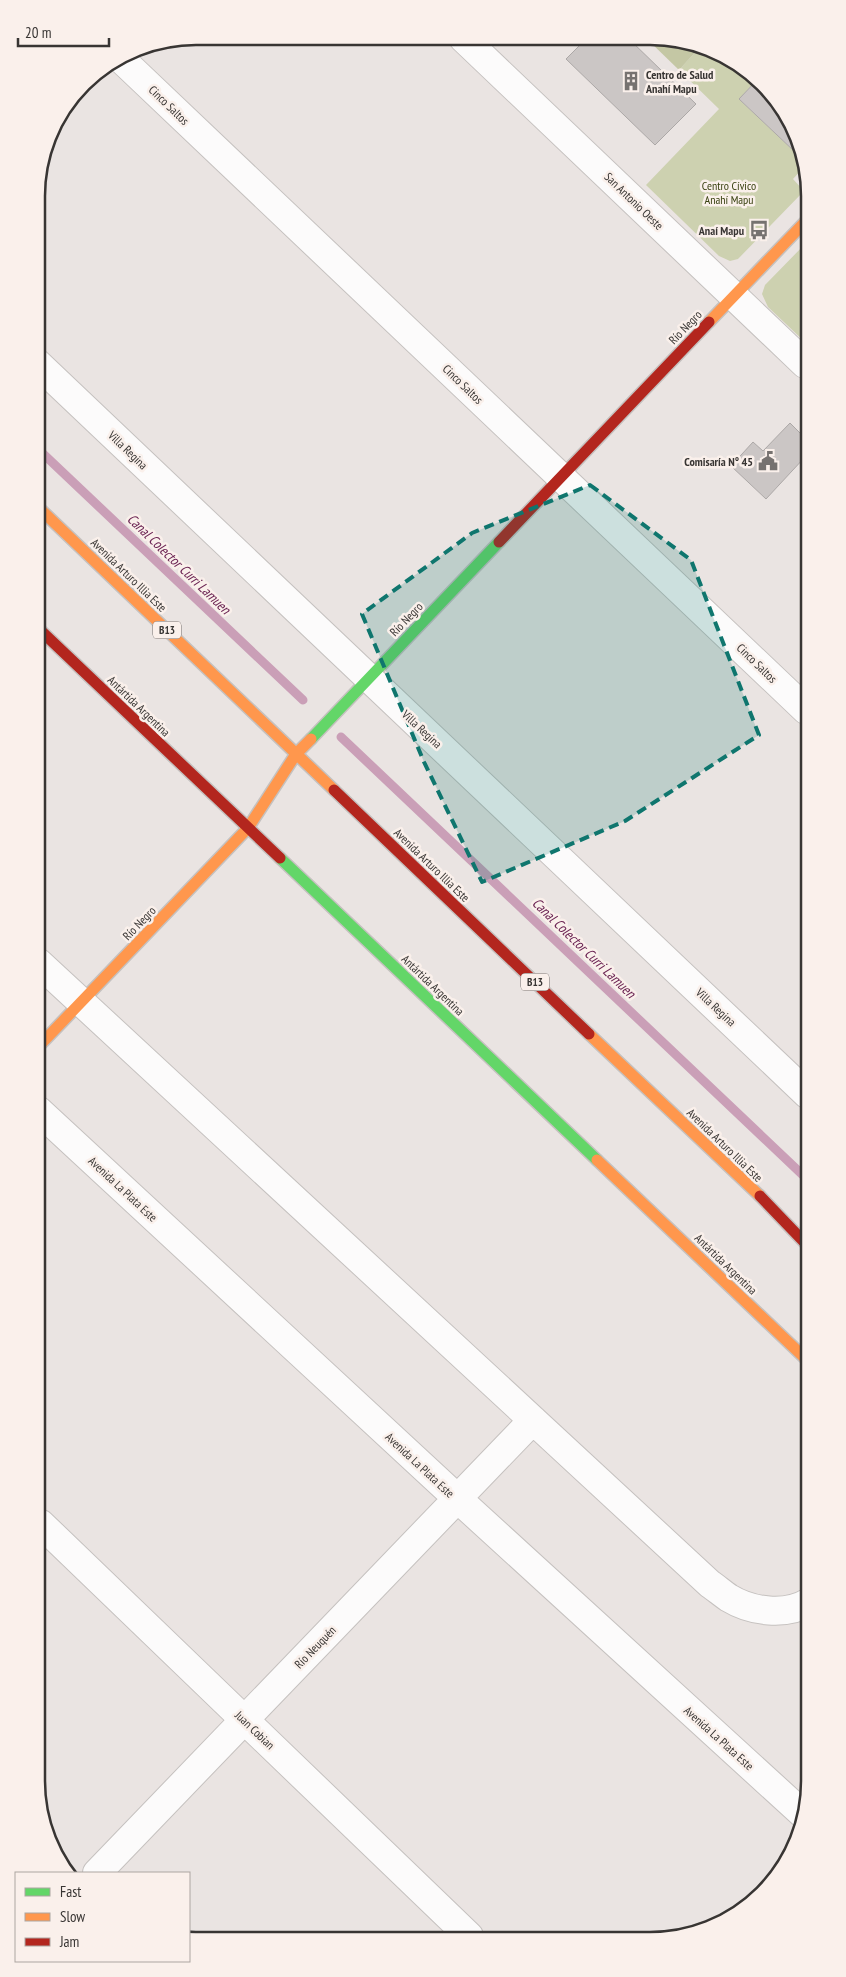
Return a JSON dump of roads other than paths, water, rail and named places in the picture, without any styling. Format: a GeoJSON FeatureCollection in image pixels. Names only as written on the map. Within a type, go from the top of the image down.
{"type":"FeatureCollection","features":[{"type":"Feature","properties":{"kind":"street","name":"San Antonio Oeste"},"geometry":{"type":"LineString","coordinates":[[470,45],[801,360]]}},
{"type":"Feature","properties":{"kind":"street","name":"Cinco Saltos"},"geometry":{"type":"LineString","coordinates":[[125,63],[801,705]]}},
{"type":"Feature","properties":{"kind":"street","name":"Río Negro"},"geometry":{"type":"LineString","coordinates":[[45,1040],[248,828],[296,754],[801,226]]}},
{"type":"Feature","properties":{"kind":"street","name":"Villa Regina"},"geometry":{"type":"LineString","coordinates":[[45,371],[801,1088]]}},
{"type":"Feature","properties":{"kind":"street","name":"Avenida Arturo Illia Este"},"geometry":{"type":"LineString","coordinates":[[45,514],[801,1238]]}},
{"type":"Feature","properties":{"kind":"street","name":"Antártida Argentina"},"geometry":{"type":"LineString","coordinates":[[45,635],[801,1355]]}},
{"type":"Feature","properties":{"kind":"street"},"geometry":{"type":"LineString","coordinates":[[45,968],[710,1584],[730,1599],[754,1608],[779,1612],[801,1606]]}},
{"type":"Feature","properties":{"kind":"street","name":"Avenida La Plata Este"},"geometry":{"type":"LineString","coordinates":[[45,1116],[458,1500],[798,1810]]}},
{"type":"Feature","properties":{"kind":"street","name":"Río Neuquén"},"geometry":{"type":"LineString","coordinates":[[98,1872],[533,1420]]}},
{"type":"Feature","properties":{"kind":"street","name":"Juan Cobian"},"geometry":{"type":"LineString","coordinates":[[45,1528],[465,1932]]}},
{"type":"Feature","properties":{"kind":"waterway","name":"Canal Colector Curri Lamuen"},"geometry":{"type":"LineString","coordinates":[[45,456],[303,700]]}},
{"type":"Feature","properties":{"kind":"waterway","name":"Canal Colector Curri Lamuen"},"geometry":{"type":"LineString","coordinates":[[341,737],[801,1173]]}},
{"type":"Feature","properties":{"kind":"place","name":"Centro de Salud Anahí Mapu"},"geometry":{"type":"Point","coordinates":[631,81]}},
{"type":"Feature","properties":{"kind":"place","name":"Anaí Mapu"},"geometry":{"type":"Point","coordinates":[759,230]}},
{"type":"Feature","properties":{"kind":"place","name":"Comisaría N° 45"},"geometry":{"type":"Point","coordinates":[768,461]}},
{"type":"Feature","properties":{"kind":"park label","name":"Centro Cívico Anahí Mapu"},"geometry":{"type":"Point","coordinates":[729,192]}}]}
